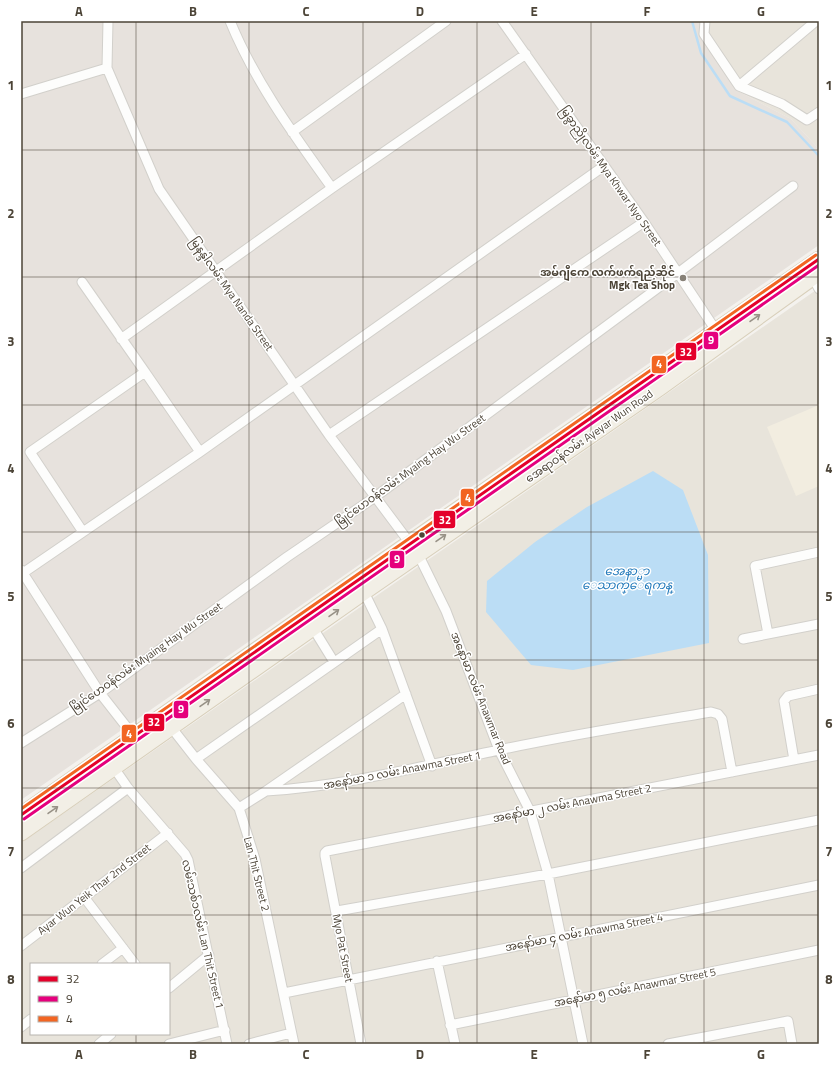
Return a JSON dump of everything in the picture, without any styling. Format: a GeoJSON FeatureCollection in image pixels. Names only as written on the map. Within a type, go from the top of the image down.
{"type":"FeatureCollection","features":[{"type":"Feature","properties":{"kind":"main road","name":"အေရာဝန်လမ်း Ayeyar Wun Road"},"geometry":{"type":"LineString","coordinates":[[21,816],[109,762],[720,336],[815,273]]}},
{"type":"Feature","properties":{"kind":"main road","name":"အေရာဝန်လမ်း Ayeyar Wun Road"},"geometry":{"type":"LineString","coordinates":[[138,742],[171,727],[313,628],[364,592],[414,548]]}},
{"type":"Feature","properties":{"kind":"main road","name":"အေရာဝန်လမ်း Ayeyar Wun Road"},"geometry":{"type":"LineString","coordinates":[[21,833],[109,762]]}},
{"type":"Feature","properties":{"kind":"street","name":"မြနန္ဒါလမ်း Mya Nanda Street"},"geometry":{"type":"LineString","coordinates":[[108,21],[107,68],[159,189],[329,435],[414,548]]}},
{"type":"Feature","properties":{"kind":"street"},"geometry":{"type":"LineString","coordinates":[[230,21],[241,48],[268,97],[332,188]]}},
{"type":"Feature","properties":{"kind":"street"},"geometry":{"type":"LineString","coordinates":[[292,132],[446,21]]}},
{"type":"Feature","properties":{"kind":"street","name":"မြခွာညိုလမ်း Mya Khwar Nyo Street"},"geometry":{"type":"LineString","coordinates":[[502,21],[644,222],[720,336]]}},
{"type":"Feature","properties":{"kind":"street"},"geometry":{"type":"LineString","coordinates":[[706,21],[704,34],[739,86],[782,104],[807,120],[816,114]]}},
{"type":"Feature","properties":{"kind":"street"},"geometry":{"type":"LineString","coordinates":[[739,86],[816,21]]}},
{"type":"Feature","properties":{"kind":"street"},"geometry":{"type":"LineString","coordinates":[[121,338],[217,272],[332,188],[526,54]]}},
{"type":"Feature","properties":{"kind":"street"},"geometry":{"type":"LineString","coordinates":[[21,94],[107,68]]}},
{"type":"Feature","properties":{"kind":"street"},"geometry":{"type":"LineString","coordinates":[[138,742],[100,693],[22,572],[200,452],[604,166]]}},
{"type":"Feature","properties":{"kind":"street","name":"မြိုင်ဟေဝန်လမ်း Myaing Hay Wu Street"},"geometry":{"type":"LineString","coordinates":[[21,743],[100,693],[287,557],[375,497],[793,186]]}},
{"type":"Feature","properties":{"kind":"street"},"geometry":{"type":"LineString","coordinates":[[329,435],[644,222]]}},
{"type":"Feature","properties":{"kind":"street"},"geometry":{"type":"LineString","coordinates":[[82,282],[200,452]]}},
{"type":"Feature","properties":{"kind":"street"},"geometry":{"type":"LineString","coordinates":[[83,532],[30,452],[145,372]]}},
{"type":"Feature","properties":{"kind":"street","name":"အနော်မာ လမ်း Anawmar Road"},"geometry":{"type":"LineString","coordinates":[[414,548],[446,611],[499,750],[530,812],[548,874],[583,1044]]}},
{"type":"Feature","properties":{"kind":"street"},"geometry":{"type":"LineString","coordinates":[[768,634],[755,566],[819,552]]}},
{"type":"Feature","properties":{"kind":"street"},"geometry":{"type":"LineString","coordinates":[[364,592],[382,629],[432,766]]}},
{"type":"Feature","properties":{"kind":"street"},"geometry":{"type":"LineString","coordinates":[[743,639],[819,624]]}},
{"type":"Feature","properties":{"kind":"street"},"geometry":{"type":"LineString","coordinates":[[313,628],[334,662]]}},
{"type":"Feature","properties":{"kind":"street"},"geometry":{"type":"LineString","coordinates":[[196,759],[382,629]]}},
{"type":"Feature","properties":{"kind":"street"},"geometry":{"type":"LineString","coordinates":[[794,760],[784,701],[788,696],[819,689]]}},
{"type":"Feature","properties":{"kind":"street"},"geometry":{"type":"LineString","coordinates":[[239,808],[406,694]]}},
{"type":"Feature","properties":{"kind":"street","name":"အနော်မာ ၁ လမ်း Anawma Street 1"},"geometry":{"type":"LineString","coordinates":[[266,791],[308,788],[432,766],[499,750],[711,712],[718,714],[722,719],[732,772]]}},
{"type":"Feature","properties":{"kind":"street","name":"Lan Thit Street 2"},"geometry":{"type":"LineString","coordinates":[[171,727],[196,759],[239,808],[255,859],[294,1044]]}},
{"type":"Feature","properties":{"kind":"street","name":"အနော်မာ ၂ လမ်း Anawma Street 2"},"geometry":{"type":"LineString","coordinates":[[325,853],[327,851],[819,755]]}},
{"type":"Feature","properties":{"kind":"street","name":"လမ်းသစ်၁လမ်း Lan Thit Street 1"},"geometry":{"type":"LineString","coordinates":[[109,762],[128,788],[168,833],[188,860],[227,1044]]}},
{"type":"Feature","properties":{"kind":"street"},"geometry":{"type":"LineString","coordinates":[[21,868],[128,788]]}},
{"type":"Feature","properties":{"kind":"street"},"geometry":{"type":"LineString","coordinates":[[337,911],[548,874],[819,820]]}},
{"type":"Feature","properties":{"kind":"street","name":"Ayar Wun Yeik Thar 2nd Street"},"geometry":{"type":"LineString","coordinates":[[21,946],[168,833]]}},
{"type":"Feature","properties":{"kind":"street","name":"Myo Pat Street"},"geometry":{"type":"LineString","coordinates":[[325,853],[361,1044]]}},
{"type":"Feature","properties":{"kind":"street","name":"အနော်မာ ၄ လမ်း Anawma Street 4"},"geometry":{"type":"LineString","coordinates":[[284,993],[349,978],[819,885]]}},
{"type":"Feature","properties":{"kind":"street"},"geometry":{"type":"LineString","coordinates":[[84,897],[134,963]]}},
{"type":"Feature","properties":{"kind":"street"},"geometry":{"type":"LineString","coordinates":[[103,963],[123,948]]}},
{"type":"Feature","properties":{"kind":"street","name":"အနော်မာ ၅ လမ်း Anawmar Street 5"},"geometry":{"type":"LineString","coordinates":[[450,1025],[819,950]]}},
{"type":"Feature","properties":{"kind":"street"},"geometry":{"type":"LineString","coordinates":[[170,987],[209,955]]}},
{"type":"Feature","properties":{"kind":"street"},"geometry":{"type":"LineString","coordinates":[[437,961],[455,1044]]}},
{"type":"Feature","properties":{"kind":"street"},"geometry":{"type":"LineString","coordinates":[[21,1027],[30,1020]]}},
{"type":"Feature","properties":{"kind":"street"},"geometry":{"type":"LineString","coordinates":[[668,1044],[788,1021],[792,1044]]}},
{"type":"Feature","properties":{"kind":"street"},"geometry":{"type":"LineString","coordinates":[[169,1044],[193,1041],[225,1030]]}},
{"type":"Feature","properties":{"kind":"street"},"geometry":{"type":"LineString","coordinates":[[249,1044],[291,1032]]}},
{"type":"Feature","properties":{"kind":"street"},"geometry":{"type":"LineString","coordinates":[[99,1044],[110,1035]]}},
{"type":"Feature","properties":{"kind":"shaded area"},"geometry":{"type":"Polygon","coordinates":[[[21,21],[699,21],[700,35],[736,90],[791,119],[819,149],[819,245],[21,800],[21,21]]]}},
{"type":"Feature","properties":{"kind":"shaded area"},"geometry":{"type":"Polygon","coordinates":[[[699,21],[819,21],[819,149],[791,119],[736,90],[700,35],[699,21]]]}},
{"type":"Feature","properties":{"kind":"shaded area"},"geometry":{"type":"Polygon","coordinates":[[[819,288],[819,1044],[21,1044],[21,843],[819,288]]]}},
{"type":"Feature","properties":{"kind":"shaded area"},"geometry":{"type":"Polygon","coordinates":[[[819,405],[819,486],[796,496],[767,427],[819,405]]]}},
{"type":"Feature","properties":{"kind":"water","name":"အေနာ္မာ ေသာက္ေရကန္"},"geometry":{"type":"Polygon","coordinates":[[[653,471],[683,490],[708,555],[709,643],[573,670],[531,665],[486,612],[487,581],[535,542],[587,507],[653,471]]]}},
{"type":"Feature","properties":{"kind":"waterway"},"geometry":{"type":"LineString","coordinates":[[692,21],[701,53],[730,96],[787,122],[819,156]]}},
{"type":"Feature","properties":{"kind":"transit line","name":"4"},"geometry":{"type":"LineString","coordinates":[[21,809],[816,255]]}},
{"type":"Feature","properties":{"kind":"transit line","name":"32"},"geometry":{"type":"LineString","coordinates":[[21,815],[819,259]]}},
{"type":"Feature","properties":{"kind":"transit line","name":"9"},"geometry":{"type":"LineString","coordinates":[[24,819],[819,265]]}},
{"type":"Feature","properties":{"kind":"place","name":"အမ်ဂျီကေ လက်ဖက်ရည်ဆိုင် Mgk Tea Shop"},"geometry":{"type":"Point","coordinates":[683,278]}}]}
